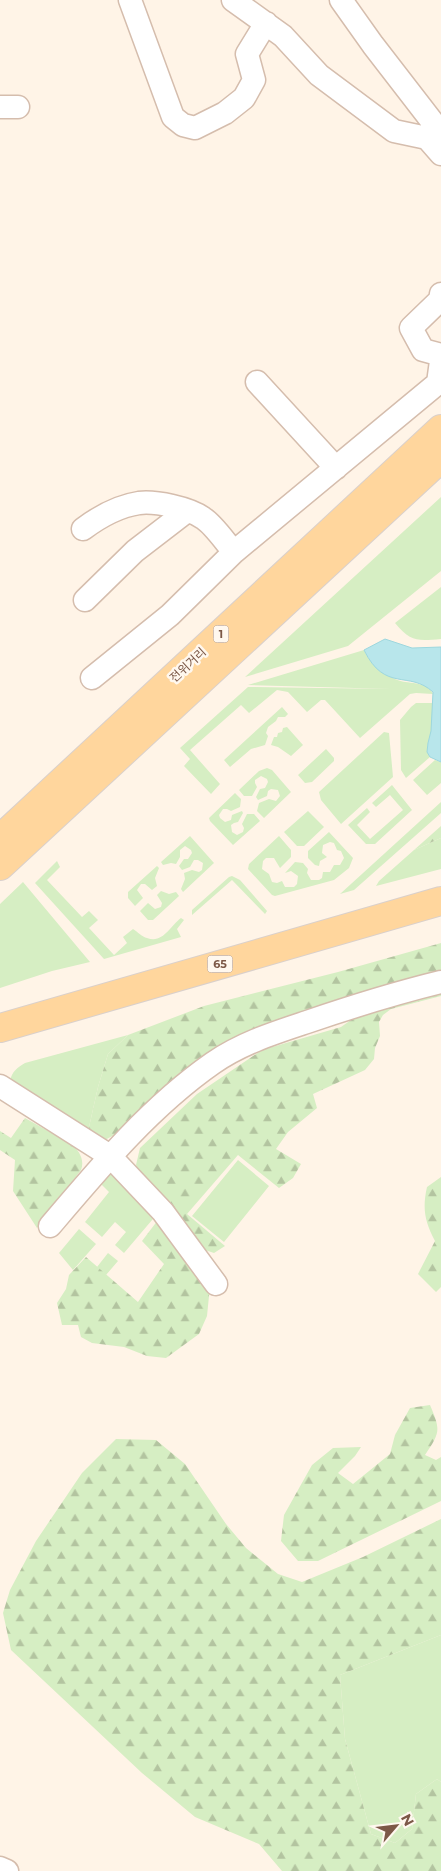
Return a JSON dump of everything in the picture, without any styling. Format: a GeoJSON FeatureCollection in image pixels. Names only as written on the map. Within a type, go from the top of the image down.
{"type":"FeatureCollection","features":[{"type":"Feature","properties":{"kind":"main road","name":"전위거리"},"geometry":{"type":"LineString","coordinates":[[0,840],[441,429]]}},
{"type":"Feature","properties":{"kind":"main road","name":"전위거리"},"geometry":{"type":"LineString","coordinates":[[0,866],[441,458]]}},
{"type":"Feature","properties":{"kind":"main road","name":"65"},"geometry":{"type":"LineString","coordinates":[[0,1028],[441,901]]}},
{"type":"Feature","properties":{"kind":"street"},"geometry":{"type":"LineString","coordinates":[[130,0],[173,118],[183,126],[194,128],[225,113],[244,98],[254,80],[247,54],[266,24]]}},
{"type":"Feature","properties":{"kind":"street"},"geometry":{"type":"LineString","coordinates":[[232,0],[283,36],[319,75],[394,131],[427,138],[441,154]]}},
{"type":"Feature","properties":{"kind":"street"},"geometry":{"type":"LineString","coordinates":[[341,0],[373,46],[441,133]]}},
{"type":"Feature","properties":{"kind":"street"},"geometry":{"type":"LineString","coordinates":[[441,294],[440,300],[411,328],[424,350],[441,355]]}},
{"type":"Feature","properties":{"kind":"street"},"geometry":{"type":"LineString","coordinates":[[92,678],[170,615],[234,552],[438,383],[441,361]]}},
{"type":"Feature","properties":{"kind":"street"},"geometry":{"type":"LineString","coordinates":[[257,382],[336,468]]}},
{"type":"Feature","properties":{"kind":"street"},"geometry":{"type":"LineString","coordinates":[[83,528],[98,518],[118,509],[140,503],[177,506],[203,518],[234,552]]}},
{"type":"Feature","properties":{"kind":"street"},"geometry":{"type":"LineString","coordinates":[[85,600],[135,552],[187,511]]}},
{"type":"Feature","properties":{"kind":"street"},"geometry":{"type":"LineString","coordinates":[[50,1226],[110,1156],[153,1112],[213,1063],[250,1042],[328,1014],[441,982]]}},
{"type":"Feature","properties":{"kind":"street"},"geometry":{"type":"LineString","coordinates":[[0,1086],[110,1156],[163,1212],[216,1284]]}},
{"type":"Feature","properties":{"kind":"street"},"geometry":{"type":"LineString","coordinates":[[0,1868],[7,1871]]}},
{"type":"Feature","properties":{"kind":"green space"},"geometry":{"type":"Polygon","coordinates":[[[441,497],[441,571],[348,646],[245,677],[441,497]]]}},
{"type":"Feature","properties":{"kind":"green space"},"geometry":{"type":"Polygon","coordinates":[[[441,587],[441,639],[420,640],[410,637],[395,623],[441,587]]]}},
{"type":"Feature","properties":{"kind":"green space"},"geometry":{"type":"Polygon","coordinates":[[[364,650],[373,663],[385,673],[400,681],[422,685],[433,694],[410,694],[360,738],[325,700],[321,700],[307,712],[288,692],[277,690],[249,713],[241,705],[190,750],[220,784],[211,794],[184,766],[190,759],[180,748],[248,687],[392,689],[248,685],[364,650]]]}},
{"type":"Feature","properties":{"kind":"green space"},"geometry":{"type":"Polygon","coordinates":[[[416,703],[434,703],[428,746],[430,757],[406,778],[401,770],[400,720],[416,703]]]}},
{"type":"Feature","properties":{"kind":"green space"},"geometry":{"type":"Polygon","coordinates":[[[282,707],[288,714],[285,717],[278,717],[268,727],[265,745],[251,749],[230,767],[224,760],[282,707]]]}},
{"type":"Feature","properties":{"kind":"green space"},"geometry":{"type":"Polygon","coordinates":[[[287,727],[303,745],[291,756],[278,747],[271,745],[274,737],[277,737],[283,728],[287,727]]]}},
{"type":"Feature","properties":{"kind":"green space"},"geometry":{"type":"Polygon","coordinates":[[[384,732],[389,733],[393,777],[341,824],[321,800],[319,792],[384,732]]]}},
{"type":"Feature","properties":{"kind":"green space"},"geometry":{"type":"Polygon","coordinates":[[[326,749],[334,758],[334,761],[312,782],[305,783],[298,775],[326,749]]]}},
{"type":"Feature","properties":{"kind":"green space"},"geometry":{"type":"Polygon","coordinates":[[[435,760],[441,762],[441,783],[427,795],[413,780],[435,760]]]}},
{"type":"Feature","properties":{"kind":"green space"},"geometry":{"type":"Polygon","coordinates":[[[267,768],[272,770],[291,792],[264,818],[257,811],[259,803],[269,799],[276,801],[280,796],[278,790],[271,789],[268,791],[267,796],[258,800],[256,797],[260,789],[265,788],[268,782],[267,779],[261,776],[255,780],[257,787],[252,796],[244,796],[239,790],[259,771],[267,768]]]}},
{"type":"Feature","properties":{"kind":"green space"},"geometry":{"type":"Polygon","coordinates":[[[392,785],[412,810],[375,844],[366,844],[348,825],[367,808],[370,812],[357,825],[370,839],[403,810],[390,795],[376,807],[372,803],[392,785]]]}},
{"type":"Feature","properties":{"kind":"green space"},"geometry":{"type":"Polygon","coordinates":[[[235,793],[241,799],[240,807],[231,811],[223,809],[219,815],[225,822],[231,820],[232,815],[242,811],[243,813],[238,822],[231,825],[232,832],[237,835],[243,832],[242,824],[247,814],[254,814],[260,821],[233,845],[209,818],[235,793]]]}},
{"type":"Feature","properties":{"kind":"green space"},"geometry":{"type":"Polygon","coordinates":[[[441,802],[441,813],[354,890],[340,894],[441,802]]]}},
{"type":"Feature","properties":{"kind":"green space"},"geometry":{"type":"Polygon","coordinates":[[[308,811],[324,827],[304,846],[297,846],[284,832],[308,811]]]}},
{"type":"Feature","properties":{"kind":"green space"},"geometry":{"type":"Polygon","coordinates":[[[441,826],[441,838],[414,850],[441,826]]]}},
{"type":"Feature","properties":{"kind":"green space"},"geometry":{"type":"Polygon","coordinates":[[[329,832],[353,858],[349,868],[334,880],[275,896],[248,869],[249,864],[279,836],[291,850],[291,857],[280,868],[274,858],[266,858],[263,861],[262,869],[269,874],[272,882],[282,881],[285,887],[294,887],[297,884],[298,876],[291,871],[285,873],[295,862],[303,863],[308,869],[307,873],[311,880],[319,880],[322,878],[323,872],[330,872],[334,865],[340,865],[344,858],[334,843],[330,842],[323,845],[322,853],[327,857],[320,861],[319,866],[315,865],[308,858],[308,851],[329,832]]]}},
{"type":"Feature","properties":{"kind":"green space"},"geometry":{"type":"Polygon","coordinates":[[[190,836],[214,863],[183,892],[181,889],[185,879],[184,873],[192,870],[199,872],[202,870],[203,863],[194,860],[190,867],[182,870],[179,866],[192,853],[185,846],[180,850],[180,857],[176,864],[163,865],[161,862],[190,836]]]}},
{"type":"Feature","properties":{"kind":"green space"},"geometry":{"type":"Polygon","coordinates":[[[441,838],[441,869],[376,886],[379,881],[414,850],[441,838]]]}},
{"type":"Feature","properties":{"kind":"green space"},"geometry":{"type":"Polygon","coordinates":[[[57,861],[60,867],[47,880],[82,917],[89,911],[98,920],[89,928],[114,955],[127,943],[123,937],[133,929],[142,936],[158,939],[181,918],[184,920],[177,929],[181,937],[104,959],[35,883],[57,861]]]}},
{"type":"Feature","properties":{"kind":"green space"},"geometry":{"type":"Polygon","coordinates":[[[157,866],[159,868],[155,878],[157,886],[152,890],[145,884],[141,884],[137,890],[143,898],[135,906],[128,898],[128,892],[157,866]]]}},
{"type":"Feature","properties":{"kind":"green space"},"geometry":{"type":"Polygon","coordinates":[[[232,876],[240,880],[267,911],[265,914],[232,880],[192,915],[192,910],[232,876]]]}},
{"type":"Feature","properties":{"kind":"green space"},"geometry":{"type":"Polygon","coordinates":[[[23,882],[90,962],[52,971],[0,988],[0,904],[23,882]]]}},
{"type":"Feature","properties":{"kind":"green space"},"geometry":{"type":"Polygon","coordinates":[[[161,891],[169,894],[176,892],[179,896],[153,920],[148,920],[140,911],[148,903],[155,909],[161,907],[162,903],[157,895],[161,891]]]}},
{"type":"Feature","properties":{"kind":"green space"},"geometry":{"type":"Polygon","coordinates":[[[441,943],[441,972],[259,1028],[123,1130],[105,1140],[87,1136],[98,1087],[108,1054],[128,1035],[204,1006],[338,972],[441,943]]]}},
{"type":"Feature","properties":{"kind":"green space"},"geometry":{"type":"Polygon","coordinates":[[[441,989],[441,996],[391,1009],[383,1015],[379,1022],[380,1036],[375,1048],[374,1059],[365,1070],[313,1094],[317,1108],[288,1132],[276,1149],[301,1164],[293,1178],[279,1188],[238,1155],[187,1214],[225,1246],[214,1253],[202,1249],[144,1182],[136,1165],[140,1148],[197,1094],[262,1050],[341,1027],[361,1013],[441,989]]]}},
{"type":"Feature","properties":{"kind":"green space"},"geometry":{"type":"Polygon","coordinates":[[[128,1035],[108,1054],[98,1087],[87,1136],[10,1081],[15,1070],[25,1063],[128,1035]]]}},
{"type":"Feature","properties":{"kind":"green space"},"geometry":{"type":"Polygon","coordinates":[[[25,1118],[71,1144],[79,1152],[82,1159],[81,1170],[37,1228],[13,1191],[15,1160],[0,1150],[0,1131],[11,1138],[25,1118]]]}},
{"type":"Feature","properties":{"kind":"green space"},"geometry":{"type":"Polygon","coordinates":[[[238,1160],[269,1186],[224,1242],[192,1216],[238,1160]]]}},
{"type":"Feature","properties":{"kind":"green space"},"geometry":{"type":"Polygon","coordinates":[[[115,1168],[158,1213],[124,1253],[115,1245],[126,1232],[115,1222],[102,1237],[85,1222],[109,1192],[101,1184],[103,1179],[115,1168]]]}},
{"type":"Feature","properties":{"kind":"green space"},"geometry":{"type":"Polygon","coordinates":[[[441,1177],[441,1287],[436,1292],[418,1274],[435,1241],[425,1215],[427,1187],[441,1177]]]}},
{"type":"Feature","properties":{"kind":"green space"},"geometry":{"type":"Polygon","coordinates":[[[161,1216],[210,1286],[207,1316],[199,1334],[166,1358],[147,1356],[124,1347],[92,1343],[81,1337],[78,1325],[62,1325],[57,1303],[66,1289],[69,1275],[86,1257],[138,1302],[164,1264],[142,1241],[161,1216]]]}},
{"type":"Feature","properties":{"kind":"green space"},"geometry":{"type":"Polygon","coordinates":[[[79,1229],[96,1244],[73,1270],[59,1253],[79,1229]]]}},
{"type":"Feature","properties":{"kind":"green space"},"geometry":{"type":"Polygon","coordinates":[[[108,1253],[118,1261],[106,1275],[97,1267],[108,1253]]]}},
{"type":"Feature","properties":{"kind":"green space"},"geometry":{"type":"Polygon","coordinates":[[[430,1405],[436,1421],[437,1431],[434,1441],[425,1455],[436,1460],[441,1457],[441,1501],[318,1561],[298,1561],[281,1541],[284,1515],[312,1465],[333,1448],[361,1447],[338,1473],[353,1484],[390,1454],[395,1435],[410,1408],[430,1405]]]}},
{"type":"Feature","properties":{"kind":"green space"},"geometry":{"type":"Polygon","coordinates":[[[116,1439],[156,1440],[185,1464],[226,1524],[246,1548],[278,1574],[302,1582],[363,1557],[441,1519],[441,1635],[340,1675],[345,1739],[371,1834],[395,1843],[412,1829],[416,1794],[437,1779],[441,1782],[441,1871],[282,1871],[259,1844],[195,1817],[142,1773],[11,1650],[3,1613],[10,1590],[36,1541],[82,1473],[116,1439]]]}},
{"type":"Feature","properties":{"kind":"green space"},"geometry":{"type":"Polygon","coordinates":[[[441,1635],[441,1782],[437,1779],[416,1794],[412,1829],[395,1843],[371,1834],[345,1739],[340,1675],[441,1635]]]}},
{"type":"Feature","properties":{"kind":"water"},"geometry":{"type":"Polygon","coordinates":[[[385,639],[412,648],[441,647],[441,762],[430,757],[427,752],[431,731],[433,692],[415,682],[397,679],[380,672],[364,650],[385,639]]]}}]}
